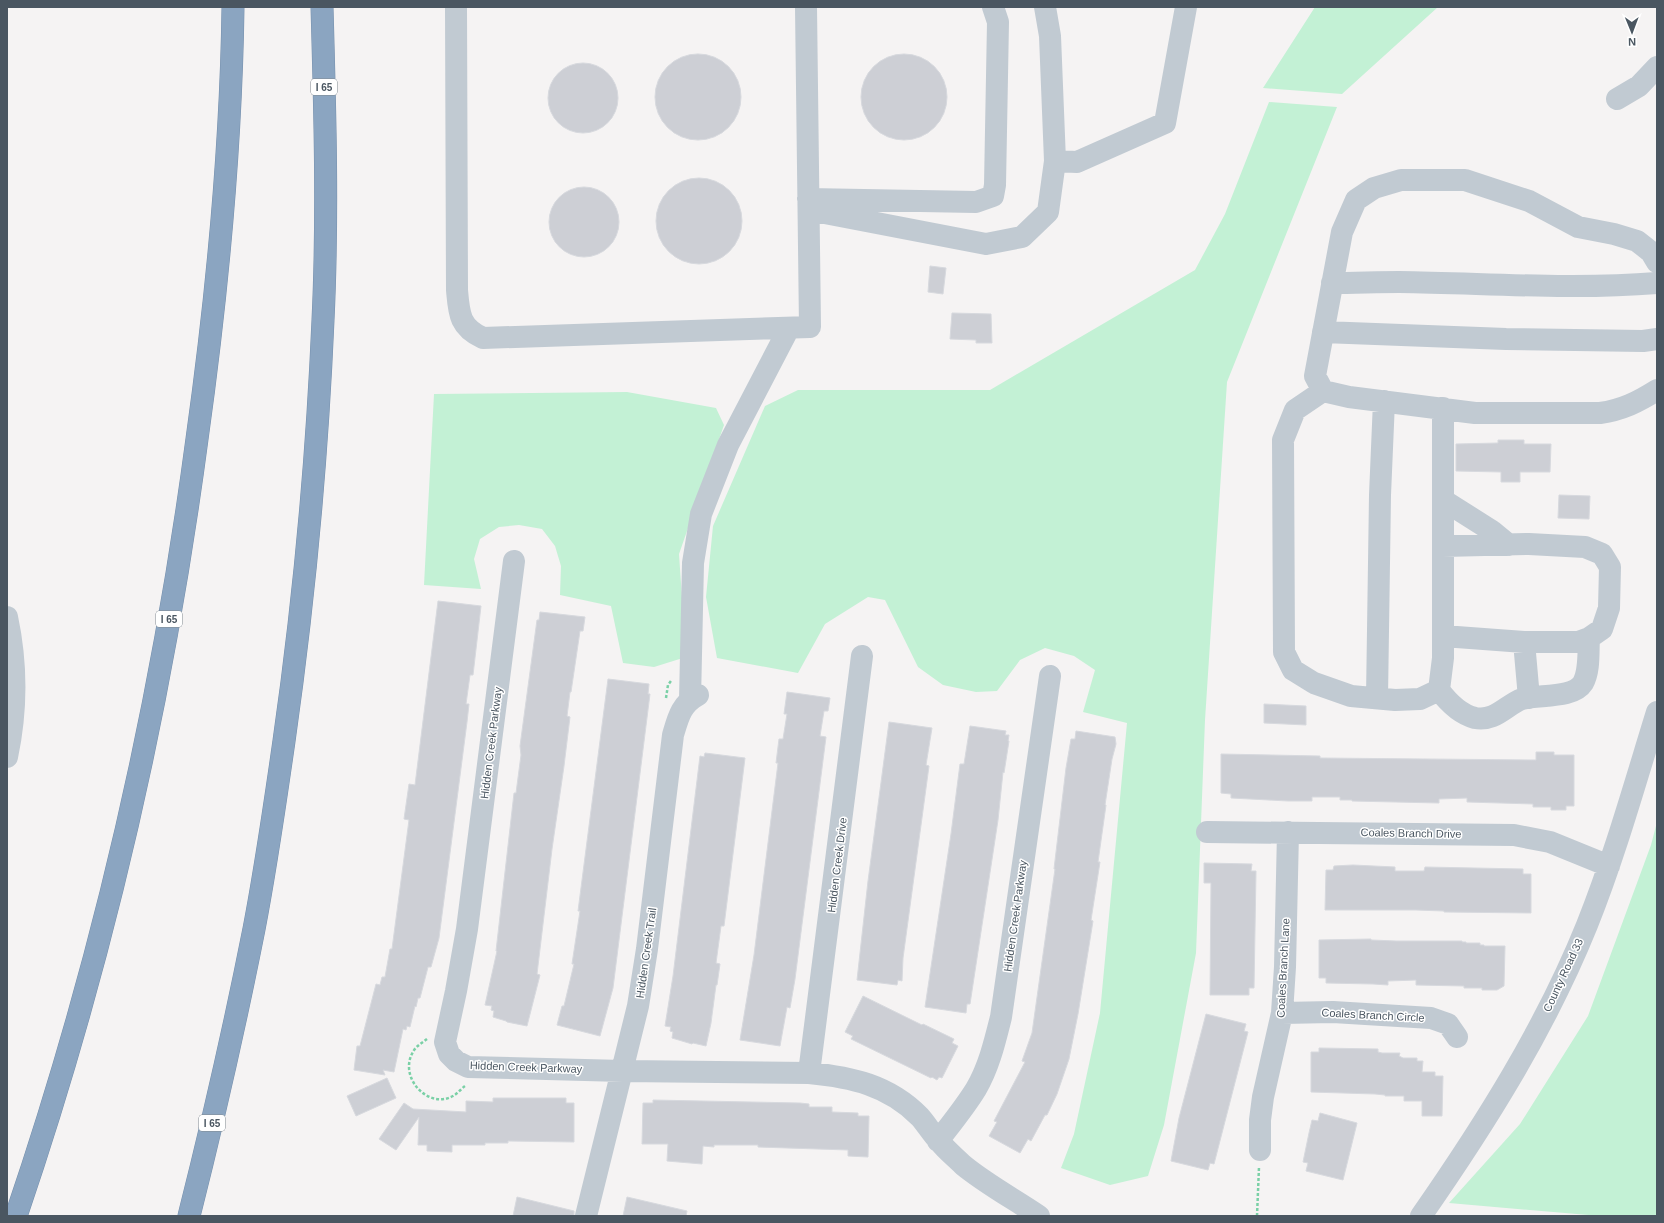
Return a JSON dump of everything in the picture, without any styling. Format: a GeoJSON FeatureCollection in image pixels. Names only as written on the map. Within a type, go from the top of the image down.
{"type":"FeatureCollection","features":[{"type":"Feature","properties":{"kind":"highway","name":"I 65"},"geometry":{"type":"LineString","coordinates":[[16,1216],[52,1108],[115,878],[147,736],[174,591],[186,521],[209,353],[220,240],[230,104],[233,7]]}},
{"type":"Feature","properties":{"kind":"highway","name":"I 65"},"geometry":{"type":"LineString","coordinates":[[189,1216],[212,1126],[255,926],[278,788],[296,661],[308,543],[318,413],[323,318],[326,166],[322,7]]}},
{"type":"Feature","properties":{"kind":"highway"},"geometry":{"type":"LineString","coordinates":[[326,166],[329,119],[331,7]]}},
{"type":"Feature","properties":{"kind":"street"},"geometry":{"type":"LineString","coordinates":[[456,7],[457,290],[460,316],[473,333],[483,338],[810,327],[806,7]]}},
{"type":"Feature","properties":{"kind":"street"},"geometry":{"type":"LineString","coordinates":[[808,205],[976,202],[993,196],[995,185],[998,22],[993,7]]}},
{"type":"Feature","properties":{"kind":"street"},"geometry":{"type":"LineString","coordinates":[[808,205],[986,244],[1022,237],[1048,212],[1055,161],[1050,36],[1045,7]]}},
{"type":"Feature","properties":{"kind":"street"},"geometry":{"type":"LineString","coordinates":[[1055,161],[1077,162],[1165,123],[1186,7]]}},
{"type":"Feature","properties":{"kind":"street"},"geometry":{"type":"LineString","coordinates":[[1617,99],[1639,86],[1657,67]]}},
{"type":"Feature","properties":{"kind":"street"},"geometry":{"type":"LineString","coordinates":[[1323,391],[1315,376],[1342,232],[1356,200],[1374,188],[1401,180],[1465,180],[1529,201],[1578,227],[1614,234],[1637,242],[1651,252],[1657,262]]}},
{"type":"Feature","properties":{"kind":"street"},"geometry":{"type":"LineString","coordinates":[[1332,283],[1399,282],[1545,286],[1621,286],[1657,283]]}},
{"type":"Feature","properties":{"kind":"street","name":"Hidden Creek Trail"},"geometry":{"type":"LineString","coordinates":[[586,1216],[623,1071],[642,984],[673,735],[682,708],[694,697],[693,563],[701,514],[728,444],[789,328]]}},
{"type":"Feature","properties":{"kind":"street"},"geometry":{"type":"LineString","coordinates":[[1323,332],[1513,339],[1644,341],[1657,339]]}},
{"type":"Feature","properties":{"kind":"street"},"geometry":{"type":"LineString","coordinates":[[1439,690],[1420,699],[1351,696],[1314,684],[1294,670],[1284,652],[1283,440],[1295,410],[1323,391],[1349,397],[1475,413],[1600,413],[1617,410],[1636,403],[1657,390]]}},
{"type":"Feature","properties":{"kind":"street"},"geometry":{"type":"LineString","coordinates":[[1378,698],[1380,495],[1384,401]]}},
{"type":"Feature","properties":{"kind":"street"},"geometry":{"type":"LineString","coordinates":[[1443,408],[1443,658],[1439,690],[1452,706],[1475,718],[1491,717],[1522,699],[1575,691],[1583,684],[1587,671],[1590,638]]}},
{"type":"Feature","properties":{"kind":"street"},"geometry":{"type":"LineString","coordinates":[[1443,500],[1492,531],[1509,545]]}},
{"type":"Feature","properties":{"kind":"street"},"geometry":{"type":"LineString","coordinates":[[1443,546],[1529,544],[1585,547],[1602,554],[1610,567],[1609,608],[1602,629],[1590,638],[1578,642],[1524,642],[1443,636]]}},
{"type":"Feature","properties":{"kind":"street","name":"Hidden Creek Parkway"},"geometry":{"type":"LineString","coordinates":[[514,560],[467,928],[456,991],[446,1031],[446,1048],[449,1054],[456,1061],[468,1067],[623,1071],[809,1072],[835,1075],[861,1081],[902,1101],[920,1117],[938,1141],[977,1175],[1039,1216]]}},
{"type":"Feature","properties":{"kind":"street"},"geometry":{"type":"LineString","coordinates":[[7,617],[14,656],[15,696],[13,722],[7,757]]}},
{"type":"Feature","properties":{"kind":"street"},"geometry":{"type":"LineString","coordinates":[[1524,642],[1529,698]]}},
{"type":"Feature","properties":{"kind":"street","name":"Hidden Creek Drive"},"geometry":{"type":"LineString","coordinates":[[809,1072],[862,656]]}},
{"type":"Feature","properties":{"kind":"street","name":"Hidden Creek Parkway"},"geometry":{"type":"LineString","coordinates":[[938,1141],[976,1088],[986,1068],[994,1045],[1001,1016],[1050,676]]}},
{"type":"Feature","properties":{"kind":"street","name":"County Road 33"},"geometry":{"type":"LineString","coordinates":[[1421,1216],[1483,1124],[1515,1071],[1553,999],[1586,926],[1609,866],[1657,712]]}},
{"type":"Feature","properties":{"kind":"street","name":"Coales Branch Drive"},"geometry":{"type":"LineString","coordinates":[[1207,832],[1514,835],[1550,842],[1609,866]]}},
{"type":"Feature","properties":{"kind":"street","name":"Coales Branch Lane"},"geometry":{"type":"LineString","coordinates":[[1260,1150],[1260,1120],[1263,1097],[1282,1013],[1286,967],[1288,832]]}},
{"type":"Feature","properties":{"kind":"street","name":"Coales Branch Circle"},"geometry":{"type":"LineString","coordinates":[[1282,1013],[1333,1012],[1431,1018],[1448,1024],[1457,1037]]}},
{"type":"Feature","properties":{"kind":"path"},"geometry":{"type":"LineString","coordinates":[[666,701],[668,685],[673,678]]}},
{"type":"Feature","properties":{"kind":"path"},"geometry":{"type":"LineString","coordinates":[[432,1036],[417,1046],[412,1053],[410,1062],[410,1077],[419,1091],[433,1097],[447,1098],[453,1096],[470,1083]]}},
{"type":"Feature","properties":{"kind":"path"},"geometry":{"type":"LineString","coordinates":[[1257,1216],[1260,1150]]}},
{"type":"Feature","properties":{"kind":"green space"},"geometry":{"type":"Polygon","coordinates":[[[1315,7],[1438,7],[1342,94],[1263,88],[1315,7]]]}},
{"type":"Feature","properties":{"kind":"green space"},"geometry":{"type":"Polygon","coordinates":[[[1269,102],[1337,107],[1227,382],[1205,720],[1196,953],[1164,1125],[1148,1176],[1110,1185],[1061,1168],[1074,1134],[1100,1013],[1127,723],[1083,712],[1095,670],[1074,656],[1045,648],[1020,660],[997,691],[976,692],[943,685],[918,667],[885,600],[868,597],[825,624],[798,673],[717,658],[706,597],[713,526],[765,406],[798,390],[990,390],[1195,270],[1225,214],[1269,102]]]}},
{"type":"Feature","properties":{"kind":"green space"},"geometry":{"type":"Polygon","coordinates":[[[627,392],[716,408],[724,425],[679,554],[686,657],[654,667],[623,663],[611,606],[560,595],[561,566],[555,546],[542,529],[519,525],[499,527],[480,539],[474,559],[481,589],[424,585],[434,394],[627,392]]]}},
{"type":"Feature","properties":{"kind":"green space"},"geometry":{"type":"Polygon","coordinates":[[[1657,822],[1657,1216],[1600,1216],[1449,1203],[1520,1124],[1588,1016],[1651,845],[1657,822]]]}},
{"type":"Feature","properties":{"kind":"building"},"geometry":{"type":"Polygon","coordinates":[[[698,54],[715,57],[729,66],[738,80],[741,97],[738,114],[729,128],[715,137],[698,140],[681,137],[667,128],[658,114],[655,97],[658,80],[667,66],[681,57],[698,54]]]}},
{"type":"Feature","properties":{"kind":"building"},"geometry":{"type":"Polygon","coordinates":[[[904,54],[920,57],[928,61],[940,73],[944,81],[947,97],[944,113],[940,121],[928,133],[920,137],[904,140],[888,137],[880,133],[868,121],[864,113],[861,97],[864,81],[868,73],[880,61],[888,57],[904,54]]]}},
{"type":"Feature","properties":{"kind":"building"},"geometry":{"type":"Polygon","coordinates":[[[576,63],[590,63],[603,69],[612,78],[616,84],[618,98],[616,112],[608,123],[597,131],[590,133],[576,133],[569,131],[558,123],[550,112],[548,105],[548,91],[550,84],[558,73],[569,65],[576,63]]]}},
{"type":"Feature","properties":{"kind":"building"},"geometry":{"type":"Polygon","coordinates":[[[699,178],[716,181],[723,185],[735,197],[739,204],[742,221],[739,238],[735,245],[723,257],[716,261],[699,264],[682,261],[675,257],[663,245],[659,238],[656,221],[659,204],[663,197],[675,185],[682,181],[699,178]]]}},
{"type":"Feature","properties":{"kind":"building"},"geometry":{"type":"Polygon","coordinates":[[[577,187],[591,187],[604,193],[613,202],[617,208],[619,222],[617,236],[609,247],[598,255],[591,257],[577,257],[570,255],[559,247],[551,236],[549,229],[549,215],[551,208],[559,197],[570,189],[577,187]]]}},
{"type":"Feature","properties":{"kind":"building"},"geometry":{"type":"Polygon","coordinates":[[[930,266],[946,268],[943,294],[928,292],[930,266]]]}},
{"type":"Feature","properties":{"kind":"building"},"geometry":{"type":"Polygon","coordinates":[[[952,313],[991,314],[992,343],[976,343],[976,340],[950,339],[952,313]]]}},
{"type":"Feature","properties":{"kind":"building"},"geometry":{"type":"Polygon","coordinates":[[[1498,440],[1524,440],[1524,444],[1551,444],[1550,472],[1520,472],[1520,482],[1501,482],[1501,472],[1456,471],[1456,444],[1498,443],[1498,440]]]}},
{"type":"Feature","properties":{"kind":"building"},"geometry":{"type":"Polygon","coordinates":[[[1559,495],[1590,496],[1589,519],[1558,518],[1559,495]]]}},
{"type":"Feature","properties":{"kind":"building"},"geometry":{"type":"Polygon","coordinates":[[[438,601],[481,606],[473,675],[470,675],[466,704],[469,704],[467,722],[439,938],[431,967],[428,967],[420,998],[418,998],[416,1007],[415,1006],[410,1027],[407,1026],[406,1030],[403,1029],[394,1072],[383,1070],[385,1075],[354,1070],[357,1046],[360,1046],[376,984],[380,985],[382,977],[385,977],[390,949],[392,949],[409,820],[404,819],[409,784],[415,785],[438,601]]]}},
{"type":"Feature","properties":{"kind":"building"},"geometry":{"type":"Polygon","coordinates":[[[540,612],[585,617],[583,631],[580,631],[570,692],[567,716],[570,717],[537,974],[540,975],[527,1026],[507,1022],[493,1017],[494,1011],[491,1010],[492,1006],[485,1005],[497,951],[514,793],[516,793],[521,755],[520,746],[537,620],[539,620],[540,612]]]}},
{"type":"Feature","properties":{"kind":"building"},"geometry":{"type":"Polygon","coordinates":[[[608,679],[649,684],[648,694],[650,694],[613,988],[600,1036],[557,1025],[562,1006],[564,1006],[574,964],[572,964],[580,911],[578,911],[608,679]]]}},
{"type":"Feature","properties":{"kind":"building"},"geometry":{"type":"Polygon","coordinates":[[[787,692],[830,698],[828,711],[824,711],[820,736],[826,737],[795,979],[790,1008],[787,1007],[780,1046],[740,1040],[754,955],[778,763],[776,763],[779,739],[783,739],[787,714],[784,714],[787,692]]]}},
{"type":"Feature","properties":{"kind":"building"},"geometry":{"type":"Polygon","coordinates":[[[1264,704],[1306,706],[1306,725],[1264,723],[1264,704]]]}},
{"type":"Feature","properties":{"kind":"building"},"geometry":{"type":"Polygon","coordinates":[[[889,722],[932,728],[926,765],[929,766],[903,958],[902,981],[898,980],[897,985],[857,980],[868,881],[889,722]]]}},
{"type":"Feature","properties":{"kind":"building"},"geometry":{"type":"Polygon","coordinates":[[[970,726],[1006,731],[1005,735],[1009,735],[1009,741],[1004,773],[1003,772],[998,820],[970,1004],[967,1004],[966,1013],[925,1007],[960,764],[964,764],[970,726]]]}},
{"type":"Feature","properties":{"kind":"building"},"geometry":{"type":"Polygon","coordinates":[[[1076,731],[1115,737],[1116,744],[1112,759],[1105,805],[1098,862],[1100,862],[1091,920],[1093,921],[1069,1059],[1057,1094],[1047,1115],[1045,1115],[1031,1141],[1028,1139],[1020,1153],[989,1136],[997,1122],[994,1121],[1025,1062],[1022,1061],[1032,1033],[1055,869],[1066,768],[1071,739],[1075,739],[1076,731]]]}},
{"type":"Feature","properties":{"kind":"building"},"geometry":{"type":"Polygon","coordinates":[[[1536,752],[1554,752],[1554,755],[1574,755],[1574,806],[1566,806],[1566,810],[1551,810],[1551,807],[1533,807],[1533,804],[1467,802],[1467,798],[1439,799],[1439,803],[1352,801],[1340,800],[1340,797],[1312,797],[1312,801],[1288,801],[1231,798],[1231,794],[1221,793],[1221,754],[1320,756],[1320,758],[1536,760],[1536,752]]]}},
{"type":"Feature","properties":{"kind":"building"},"geometry":{"type":"Polygon","coordinates":[[[705,753],[745,758],[724,926],[721,926],[716,963],[720,964],[706,1046],[692,1044],[672,1038],[673,1032],[670,1031],[671,1027],[665,1026],[673,976],[700,756],[704,757],[705,753]]]}},
{"type":"Feature","properties":{"kind":"building"},"geometry":{"type":"Polygon","coordinates":[[[1204,863],[1252,864],[1251,871],[1256,871],[1254,988],[1249,988],[1249,995],[1210,995],[1211,883],[1204,883],[1204,863]]]}},
{"type":"Feature","properties":{"kind":"building"},"geometry":{"type":"Polygon","coordinates":[[[1353,865],[1395,867],[1395,871],[1424,871],[1425,867],[1523,869],[1523,874],[1531,874],[1531,913],[1444,912],[1416,910],[1325,910],[1326,870],[1333,870],[1334,866],[1353,865]]]}},
{"type":"Feature","properties":{"kind":"building"},"geometry":{"type":"Polygon","coordinates":[[[1371,939],[1396,941],[1462,941],[1466,943],[1480,943],[1480,945],[1484,946],[1505,946],[1504,986],[1497,990],[1482,990],[1482,988],[1464,988],[1464,986],[1416,985],[1416,980],[1388,981],[1388,985],[1326,983],[1326,978],[1319,978],[1319,940],[1371,939]]]}},
{"type":"Feature","properties":{"kind":"building"},"geometry":{"type":"Polygon","coordinates":[[[863,996],[954,1039],[952,1043],[958,1046],[942,1078],[939,1077],[937,1080],[932,1077],[931,1078],[851,1039],[853,1036],[845,1032],[863,996]]]}},
{"type":"Feature","properties":{"kind":"building"},"geometry":{"type":"Polygon","coordinates":[[[1206,1014],[1246,1024],[1244,1031],[1248,1032],[1214,1164],[1210,1163],[1208,1170],[1171,1161],[1179,1118],[1206,1014]]]}},
{"type":"Feature","properties":{"kind":"building"},"geometry":{"type":"Polygon","coordinates":[[[1319,1048],[1378,1049],[1378,1052],[1400,1053],[1399,1056],[1403,1058],[1417,1058],[1417,1061],[1423,1061],[1422,1072],[1435,1072],[1435,1076],[1443,1076],[1442,1116],[1422,1116],[1422,1101],[1404,1101],[1404,1096],[1311,1092],[1311,1052],[1319,1052],[1319,1048]]]}},
{"type":"Feature","properties":{"kind":"building"},"geometry":{"type":"Polygon","coordinates":[[[387,1078],[396,1098],[356,1116],[347,1096],[387,1078]]]}},
{"type":"Feature","properties":{"kind":"building"},"geometry":{"type":"Polygon","coordinates":[[[493,1098],[566,1098],[566,1103],[574,1103],[574,1142],[508,1141],[508,1143],[485,1143],[485,1145],[452,1145],[452,1152],[427,1151],[427,1145],[418,1145],[419,1117],[396,1150],[379,1139],[404,1103],[413,1109],[466,1112],[466,1101],[493,1102],[493,1098]]]}},
{"type":"Feature","properties":{"kind":"building"},"geometry":{"type":"Polygon","coordinates":[[[653,1100],[800,1103],[809,1104],[809,1107],[832,1107],[832,1112],[858,1113],[858,1116],[869,1116],[868,1157],[848,1156],[848,1150],[758,1147],[758,1145],[714,1145],[714,1147],[703,1146],[702,1164],[667,1161],[668,1144],[642,1144],[643,1103],[653,1103],[653,1100]]]}},
{"type":"Feature","properties":{"kind":"building"},"geometry":{"type":"Polygon","coordinates":[[[1320,1113],[1357,1123],[1343,1180],[1306,1171],[1308,1163],[1303,1162],[1312,1120],[1318,1121],[1320,1113]]]}},
{"type":"Feature","properties":{"kind":"building"},"geometry":{"type":"Polygon","coordinates":[[[517,1197],[574,1211],[574,1216],[513,1216],[517,1197]]]}},
{"type":"Feature","properties":{"kind":"building"},"geometry":{"type":"Polygon","coordinates":[[[627,1197],[687,1211],[686,1216],[623,1216],[627,1197]]]}}]}
